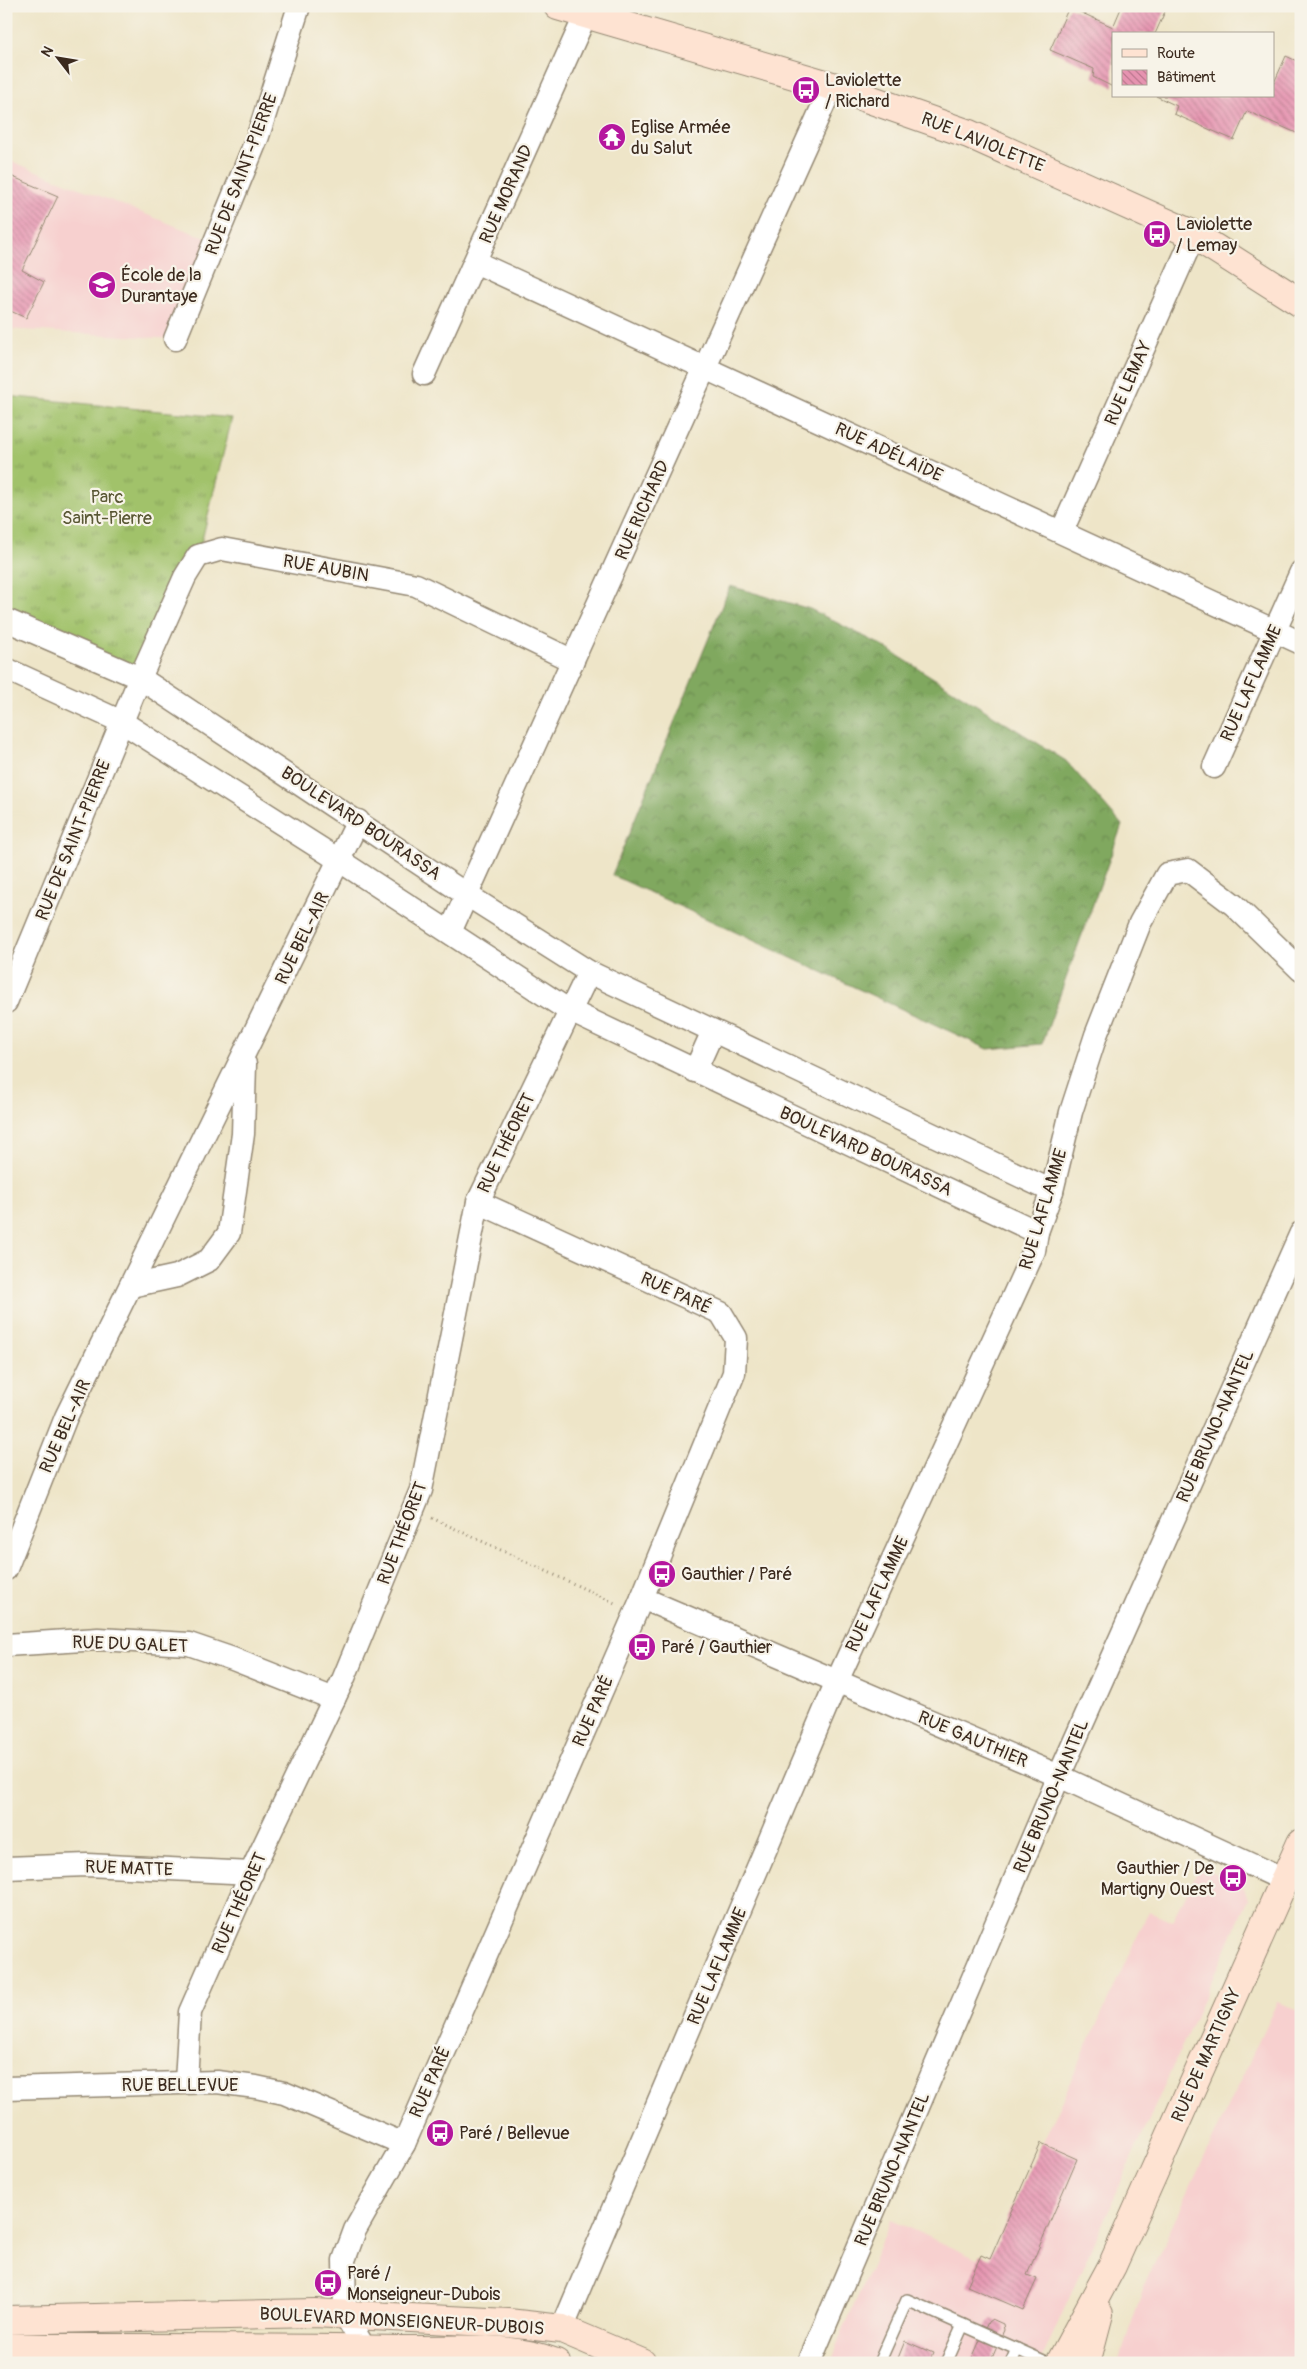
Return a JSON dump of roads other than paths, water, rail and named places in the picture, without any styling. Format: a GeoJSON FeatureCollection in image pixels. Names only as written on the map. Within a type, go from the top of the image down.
{"type":"FeatureCollection","features":[{"type":"Feature","properties":{"kind":"street","name":"RUE DE SAINT-PIERRE"},"geometry":{"type":"LineString","coordinates":[[175,339],[258,136],[299,6]]}},
{"type":"Feature","properties":{"kind":"street","name":"RUE LAVIOLETTE"},"geometry":{"type":"LineString","coordinates":[[558,6],[832,86],[969,134],[1194,235],[1301,303]]}},
{"type":"Feature","properties":{"kind":"street","name":"RUE MORAND"},"geometry":{"type":"LineString","coordinates":[[424,374],[586,14]]}},
{"type":"Feature","properties":{"kind":"street","name":"RUE RICHARD"},"geometry":{"type":"LineString","coordinates":[[450,932],[832,86]]}},
{"type":"Feature","properties":{"kind":"street","name":"RUE LEMAY"},"geometry":{"type":"LineString","coordinates":[[1062,531],[1194,235]]}},
{"type":"Feature","properties":{"kind":"street","name":"RUE ADÉLAÏDE"},"geometry":{"type":"LineString","coordinates":[[475,262],[1062,531],[1301,643]]}},
{"type":"Feature","properties":{"kind":"street","name":"RUE AUBIN"},"geometry":{"type":"LineString","coordinates":[[140,678],[185,577],[198,556],[222,550],[416,585],[573,661]]}},
{"type":"Feature","properties":{"kind":"street","name":"RUE LAFLAMME"},"geometry":{"type":"LineString","coordinates":[[1214,766],[1301,572]]}},
{"type":"Feature","properties":{"kind":"street","name":"BOULEVARD BOURASSA"},"geometry":{"type":"LineString","coordinates":[[6,620],[140,678],[467,895],[589,972],[1052,1191]]}},
{"type":"Feature","properties":{"kind":"street","name":"BOULEVARD BOURASSA"},"geometry":{"type":"LineString","coordinates":[[6,669],[122,722],[339,860],[570,1011],[1037,1232]]}},
{"type":"Feature","properties":{"kind":"street","name":"RUE DE SAINT-PIERRE"},"geometry":{"type":"LineString","coordinates":[[6,1002],[140,678]]}},
{"type":"Feature","properties":{"kind":"street","name":"RUE BEL-AIR"},"geometry":{"type":"LineString","coordinates":[[6,1569],[66,1417],[245,1056],[358,821]]}},
{"type":"Feature","properties":{"kind":"street","name":"RUE LAFLAMME"},"geometry":{"type":"LineString","coordinates":[[562,2330],[837,1681],[1034,1251],[1037,1232],[1052,1191],[1071,1112],[1096,1035],[1140,922],[1167,874],[1188,870],[1234,905],[1301,970]]}},
{"type":"Feature","properties":{"kind":"street","name":"RUE THÉORET"},"geometry":{"type":"LineString","coordinates":[[186,2082],[190,2012],[252,1873],[334,1699],[421,1490],[478,1202],[589,972]]}},
{"type":"Feature","properties":{"kind":"street"},"geometry":{"type":"LineString","coordinates":[[695,1070],[713,1031]]}},
{"type":"Feature","properties":{"kind":"street","name":"RUE BEL-AIR"},"geometry":{"type":"LineString","coordinates":[[131,1286],[176,1276],[209,1260],[229,1233],[243,1134],[245,1056]]}},
{"type":"Feature","properties":{"kind":"street","name":"RUE PARÉ"},"geometry":{"type":"LineString","coordinates":[[366,2356],[345,2315],[344,2260],[355,2230],[404,2144],[639,1606],[734,1373],[736,1338],[721,1313],[478,1202]]}},
{"type":"Feature","properties":{"kind":"street","name":"RUE BRUNO-NANTEL"},"geometry":{"type":"LineString","coordinates":[[809,2363],[1060,1776],[1301,1233]]}},
{"type":"Feature","properties":{"kind":"street","name":"RUE GAUTHIER"},"geometry":{"type":"LineString","coordinates":[[639,1606],[837,1681],[1060,1776],[1293,1883]]}},
{"type":"Feature","properties":{"kind":"street","name":"RUE DU GALET"},"geometry":{"type":"LineString","coordinates":[[6,1645],[98,1640],[189,1644],[233,1659],[334,1699]]}},
{"type":"Feature","properties":{"kind":"street","name":"RUE DE MARTIGNY"},"geometry":{"type":"LineString","coordinates":[[1060,2363],[1112,2266],[1293,1883],[1301,1843]]}},
{"type":"Feature","properties":{"kind":"street","name":"RUE MATTE"},"geometry":{"type":"LineString","coordinates":[[6,1868],[87,1866],[252,1873]]}},
{"type":"Feature","properties":{"kind":"street","name":"RUE BELLEVUE"},"geometry":{"type":"LineString","coordinates":[[6,2088],[217,2082],[284,2093],[404,2144]]}},
{"type":"Feature","properties":{"kind":"street","name":"RUE DE MARTIGNY"},"geometry":{"type":"LineString","coordinates":[[1086,2363],[1112,2266]]}},
{"type":"Feature","properties":{"kind":"street","name":"BOULEVARD MONSEIGNEUR-DUBOIS"},"geometry":{"type":"LineString","coordinates":[[6,2320],[294,2313],[508,2322],[562,2330],[642,2363]]}},
{"type":"Feature","properties":{"kind":"street","name":"BOULEVARD MONSEIGNEUR-DUBOIS"},"geometry":{"type":"LineString","coordinates":[[6,2348],[178,2355],[366,2356],[512,2353],[529,2355],[556,2363]]}},
{"type":"Feature","properties":{"kind":"lane"},"geometry":{"type":"LineString","coordinates":[[879,2363],[907,2300],[1048,2363]]}},
{"type":"Feature","properties":{"kind":"lane"},"geometry":{"type":"LineString","coordinates":[[946,2363],[963,2325]]}},
{"type":"Feature","properties":{"kind":"lane"},"geometry":{"type":"LineString","coordinates":[[1010,2363],[1017,2349]]}},
{"type":"Feature","properties":{"kind":"place","name":"Laviolette / Richard"},"geometry":{"type":"Point","coordinates":[806,90]}},
{"type":"Feature","properties":{"kind":"place","name":"Eglise Armée du Salut"},"geometry":{"type":"Point","coordinates":[612,137]}},
{"type":"Feature","properties":{"kind":"place","name":"Laviolette / Lemay"},"geometry":{"type":"Point","coordinates":[1157,234]}},
{"type":"Feature","properties":{"kind":"place","name":"École de la Durantaye"},"geometry":{"type":"Point","coordinates":[102,285]}},
{"type":"Feature","properties":{"kind":"place","name":"Gauthier / Paré"},"geometry":{"type":"Point","coordinates":[662,1574]}},
{"type":"Feature","properties":{"kind":"place","name":"Paré / Gauthier"},"geometry":{"type":"Point","coordinates":[642,1647]}},
{"type":"Feature","properties":{"kind":"place","name":"Gauthier / De Martigny Ouest"},"geometry":{"type":"Point","coordinates":[1233,1878]}},
{"type":"Feature","properties":{"kind":"place","name":"Paré / Bellevue"},"geometry":{"type":"Point","coordinates":[440,2133]}},
{"type":"Feature","properties":{"kind":"place","name":"Paré / Monseigneur-Dubois"},"geometry":{"type":"Point","coordinates":[328,2283]}},
{"type":"Feature","properties":{"kind":"park label","name":"Parc Saint-Pierre"},"geometry":{"type":"Point","coordinates":[107,507]}}]}
